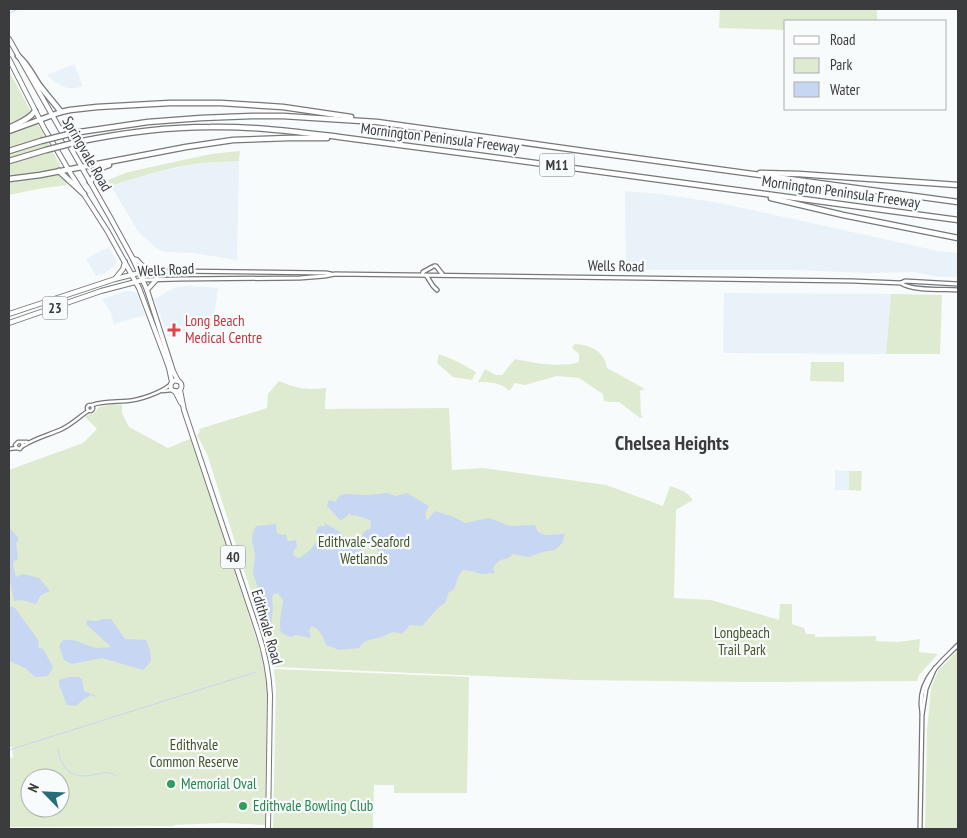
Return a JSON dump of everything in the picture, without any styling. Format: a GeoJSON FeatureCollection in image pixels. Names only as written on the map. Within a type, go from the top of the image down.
{"type":"FeatureCollection","features":[{"type":"Feature","properties":{"kind":"highway"},"geometry":{"type":"LineString","coordinates":[[18,56],[25,62],[40,86],[61,112]]}},
{"type":"Feature","properties":{"kind":"highway"},"geometry":{"type":"LineString","coordinates":[[9,129],[61,112],[78,109],[195,102],[292,108],[377,122]]}},
{"type":"Feature","properties":{"kind":"highway"},"geometry":{"type":"LineString","coordinates":[[9,129],[27,119],[34,111]]}},
{"type":"Feature","properties":{"kind":"highway","name":"Mornington Peninsula Freeway"},"geometry":{"type":"LineString","coordinates":[[9,151],[73,133],[148,122],[201,118],[283,116],[377,122],[958,202]]}},
{"type":"Feature","properties":{"kind":"highway","name":"Mornington Peninsula Freeway"},"geometry":{"type":"LineString","coordinates":[[9,161],[77,142],[168,128],[257,128],[958,220]]}},
{"type":"Feature","properties":{"kind":"highway"},"geometry":{"type":"LineString","coordinates":[[9,179],[233,140],[333,138],[374,142]]}},
{"type":"Feature","properties":{"kind":"highway"},"geometry":{"type":"LineString","coordinates":[[90,182],[104,166],[136,157]]}},
{"type":"Feature","properties":{"kind":"highway"},"geometry":{"type":"LineString","coordinates":[[59,171],[84,194]]}},
{"type":"Feature","properties":{"kind":"highway"},"geometry":{"type":"LineString","coordinates":[[738,173],[799,174],[958,184]]}},
{"type":"Feature","properties":{"kind":"highway"},"geometry":{"type":"LineString","coordinates":[[740,191],[957,239]]}},
{"type":"Feature","properties":{"kind":"main road","name":"Springvale Road"},"geometry":{"type":"LineString","coordinates":[[9,39],[133,258],[143,280]]}},
{"type":"Feature","properties":{"kind":"main road","name":"Springvale Road"},"geometry":{"type":"LineString","coordinates":[[9,59],[34,111],[136,282]]}},
{"type":"Feature","properties":{"kind":"main road"},"geometry":{"type":"LineString","coordinates":[[133,258],[138,260],[148,272]]}},
{"type":"Feature","properties":{"kind":"main road"},"geometry":{"type":"LineString","coordinates":[[115,279],[123,269],[125,262]]}},
{"type":"Feature","properties":{"kind":"main road"},"geometry":{"type":"LineString","coordinates":[[436,290],[423,272],[436,266],[444,275]]}},
{"type":"Feature","properties":{"kind":"main road","name":"Wells Road"},"geometry":{"type":"LineString","coordinates":[[9,314],[115,279],[148,272],[957,283]]}},
{"type":"Feature","properties":{"kind":"main road","name":"Wells Road"},"geometry":{"type":"LineString","coordinates":[[9,323],[102,291],[143,280],[285,278],[326,276],[331,274]]}},
{"type":"Feature","properties":{"kind":"main road"},"geometry":{"type":"LineString","coordinates":[[147,290],[157,279]]}},
{"type":"Feature","properties":{"kind":"main road","name":"40"},"geometry":{"type":"LineString","coordinates":[[143,280],[173,371],[181,385],[174,388]]}},
{"type":"Feature","properties":{"kind":"main road","name":"Edithvale Road"},"geometry":{"type":"LineString","coordinates":[[136,282],[166,357],[174,388],[184,410],[248,599],[266,660],[270,691],[268,829]]}},
{"type":"Feature","properties":{"kind":"main road","name":"Wells Road"},"geometry":{"type":"LineString","coordinates":[[901,283],[904,286],[924,289],[958,290]]}},
{"type":"Feature","properties":{"kind":"main road"},"geometry":{"type":"LineString","coordinates":[[174,388],[175,381],[178,381]]}},
{"type":"Feature","properties":{"kind":"main road"},"geometry":{"type":"LineString","coordinates":[[920,829],[922,715],[926,690],[935,668],[958,645]]}},
{"type":"Feature","properties":{"kind":"street"},"geometry":{"type":"LineString","coordinates":[[9,449],[16,446],[18,442],[22,444],[29,442],[62,429],[80,416],[88,406],[114,401],[132,401],[174,388]]}},
{"type":"Feature","properties":{"kind":"street"},"geometry":{"type":"LineString","coordinates":[[87,409],[91,411],[101,403]]}},
{"type":"Feature","properties":{"kind":"street"},"geometry":{"type":"LineString","coordinates":[[92,405],[93,409]]}},
{"type":"Feature","properties":{"kind":"street"},"geometry":{"type":"LineString","coordinates":[[16,446],[20,449],[22,444]]}},
{"type":"Feature","properties":{"kind":"shaded area"},"geometry":{"type":"Polygon","coordinates":[[[74,64],[83,86],[67,88],[55,82],[47,75],[74,64]]]}},
{"type":"Feature","properties":{"kind":"shaded area"},"geometry":{"type":"Polygon","coordinates":[[[239,161],[237,260],[193,253],[168,252],[155,247],[138,231],[111,186],[136,177],[201,163],[239,161]]]}},
{"type":"Feature","properties":{"kind":"shaded area"},"geometry":{"type":"Polygon","coordinates":[[[625,191],[720,203],[938,251],[957,253],[957,277],[937,277],[914,272],[626,270],[625,191]]]}},
{"type":"Feature","properties":{"kind":"shaded area"},"geometry":{"type":"Polygon","coordinates":[[[109,248],[117,261],[104,274],[96,276],[86,259],[109,248]]]}},
{"type":"Feature","properties":{"kind":"shaded area"},"geometry":{"type":"Polygon","coordinates":[[[176,287],[218,288],[214,317],[205,327],[185,322],[185,333],[168,337],[154,299],[176,287]]]}},
{"type":"Feature","properties":{"kind":"shaded area"},"geometry":{"type":"Polygon","coordinates":[[[127,291],[137,294],[145,315],[114,324],[111,313],[102,299],[127,291]]]}},
{"type":"Feature","properties":{"kind":"shaded area"},"geometry":{"type":"Polygon","coordinates":[[[724,293],[891,294],[886,354],[723,353],[724,293]]]}},
{"type":"Feature","properties":{"kind":"shaded area"},"geometry":{"type":"Polygon","coordinates":[[[835,470],[849,471],[849,490],[835,490],[835,470]]]}},
{"type":"Feature","properties":{"kind":"green space"},"geometry":{"type":"Polygon","coordinates":[[[720,9],[877,9],[877,20],[784,20],[784,30],[719,28],[720,9]]]}},
{"type":"Feature","properties":{"kind":"green space"},"geometry":{"type":"Polygon","coordinates":[[[9,71],[60,165],[67,185],[9,195],[9,71]]]}},
{"type":"Feature","properties":{"kind":"green space"},"geometry":{"type":"Polygon","coordinates":[[[240,151],[239,161],[201,163],[178,167],[144,175],[111,186],[108,180],[128,172],[211,154],[240,151]]]}},
{"type":"Feature","properties":{"kind":"green space"},"geometry":{"type":"Polygon","coordinates":[[[891,294],[942,295],[940,354],[886,354],[891,294]]]}},
{"type":"Feature","properties":{"kind":"green space"},"geometry":{"type":"Polygon","coordinates":[[[575,344],[596,350],[603,357],[607,368],[645,389],[640,391],[641,415],[643,417],[640,418],[619,402],[604,401],[603,394],[579,378],[557,376],[525,385],[515,383],[510,390],[494,383],[478,382],[485,369],[496,375],[502,375],[515,359],[556,365],[579,362],[579,354],[572,348],[575,344]]]}},
{"type":"Feature","properties":{"kind":"green space"},"geometry":{"type":"Polygon","coordinates":[[[439,354],[476,372],[472,380],[453,377],[437,363],[439,354]]]}},
{"type":"Feature","properties":{"kind":"green space"},"geometry":{"type":"Polygon","coordinates":[[[811,362],[844,362],[844,382],[810,381],[811,362]]]}},
{"type":"Feature","properties":{"kind":"green space","name":"Edithvale-Seaford Wetlands"},"geometry":{"type":"Polygon","coordinates":[[[279,381],[302,388],[326,388],[325,409],[449,408],[452,470],[483,468],[606,485],[663,506],[670,486],[680,489],[693,500],[676,510],[674,598],[711,600],[779,620],[780,604],[792,604],[792,624],[804,628],[806,634],[815,634],[815,637],[876,636],[876,641],[898,642],[920,639],[919,652],[938,654],[919,675],[917,681],[744,682],[576,680],[275,667],[207,454],[197,435],[200,432],[199,429],[267,408],[268,394],[279,381]]]}},
{"type":"Feature","properties":{"kind":"green space","name":"Edithvale Common Reserve"},"geometry":{"type":"Polygon","coordinates":[[[114,404],[122,405],[122,413],[129,427],[168,448],[192,438],[262,657],[267,688],[265,825],[223,823],[174,826],[10,827],[9,829],[9,756],[13,759],[12,747],[9,747],[9,470],[83,443],[97,429],[85,417],[93,414],[99,407],[114,404]]]}},
{"type":"Feature","properties":{"kind":"green space"},"geometry":{"type":"Polygon","coordinates":[[[849,471],[862,471],[861,491],[849,490],[849,471]]]}},
{"type":"Feature","properties":{"kind":"green space"},"geometry":{"type":"Polygon","coordinates":[[[958,650],[958,829],[925,829],[927,730],[931,688],[938,671],[958,650]]]}},
{"type":"Feature","properties":{"kind":"green space"},"geometry":{"type":"Polygon","coordinates":[[[274,669],[469,677],[467,793],[394,793],[394,785],[374,784],[373,829],[273,829],[276,690],[274,669]]]}},
{"type":"Feature","properties":{"kind":"water"},"geometry":{"type":"Polygon","coordinates":[[[387,493],[396,496],[407,493],[429,506],[425,514],[427,521],[435,511],[465,523],[489,518],[510,526],[535,525],[538,532],[545,535],[565,534],[562,543],[555,550],[528,557],[513,554],[496,564],[493,568],[495,573],[481,574],[463,570],[454,589],[449,592],[445,603],[422,626],[410,625],[402,634],[391,633],[367,641],[359,648],[339,650],[326,645],[320,632],[312,626],[309,630],[311,638],[296,635],[290,637],[281,633],[280,621],[283,600],[278,593],[273,594],[271,626],[253,573],[255,557],[252,538],[256,526],[276,524],[277,533],[281,535],[286,534],[288,541],[296,540],[297,547],[293,554],[300,558],[312,548],[318,539],[316,531],[319,526],[326,526],[323,522],[340,532],[345,538],[379,562],[381,558],[378,551],[361,539],[363,533],[368,529],[370,530],[370,520],[354,515],[351,516],[350,513],[341,521],[327,506],[328,501],[335,502],[339,496],[345,494],[369,495],[387,493]]]}},
{"type":"Feature","properties":{"kind":"water"},"geometry":{"type":"Polygon","coordinates":[[[9,527],[19,539],[16,543],[18,559],[14,561],[13,565],[16,577],[23,574],[39,578],[50,591],[41,595],[36,604],[22,600],[14,601],[9,575],[9,527]]]}},
{"type":"Feature","properties":{"kind":"water"},"geometry":{"type":"Polygon","coordinates":[[[9,606],[15,608],[39,641],[38,647],[43,649],[53,667],[48,676],[35,677],[25,668],[9,661],[9,606]]]}},
{"type":"Feature","properties":{"kind":"water"},"geometry":{"type":"Polygon","coordinates":[[[111,619],[125,639],[146,640],[150,650],[151,661],[143,670],[102,658],[72,664],[64,660],[59,646],[63,640],[73,640],[96,648],[111,647],[86,624],[87,620],[96,621],[111,619]]]}},
{"type":"Feature","properties":{"kind":"water"},"geometry":{"type":"Polygon","coordinates":[[[79,677],[82,679],[84,691],[96,696],[91,695],[76,706],[67,705],[59,685],[59,680],[79,677]]]}},
{"type":"Feature","properties":{"kind":"waterway"},"geometry":{"type":"LineString","coordinates":[[10,13],[18,9]]}},
{"type":"Feature","properties":{"kind":"waterway"},"geometry":{"type":"LineString","coordinates":[[9,750],[256,672]]}},
{"type":"Feature","properties":{"kind":"waterway"},"geometry":{"type":"LineString","coordinates":[[58,750],[62,763],[69,772],[79,776],[103,773],[116,776]]}},
{"type":"Feature","properties":{"kind":"place","name":"Long Beach Medical Centre"},"geometry":{"type":"Point","coordinates":[174,330]}},
{"type":"Feature","properties":{"kind":"place","name":"Memorial Oval"},"geometry":{"type":"Point","coordinates":[171,784]}},
{"type":"Feature","properties":{"kind":"place","name":"Edithvale Bowling Club"},"geometry":{"type":"Point","coordinates":[243,806]}},
{"type":"Feature","properties":{"kind":"district","name":"Chelsea Heights"},"geometry":{"type":"Point","coordinates":[672,443]}},
{"type":"Feature","properties":{"kind":"park label","name":"Longbeach Trail Park"},"geometry":{"type":"Point","coordinates":[742,642]}}]}
